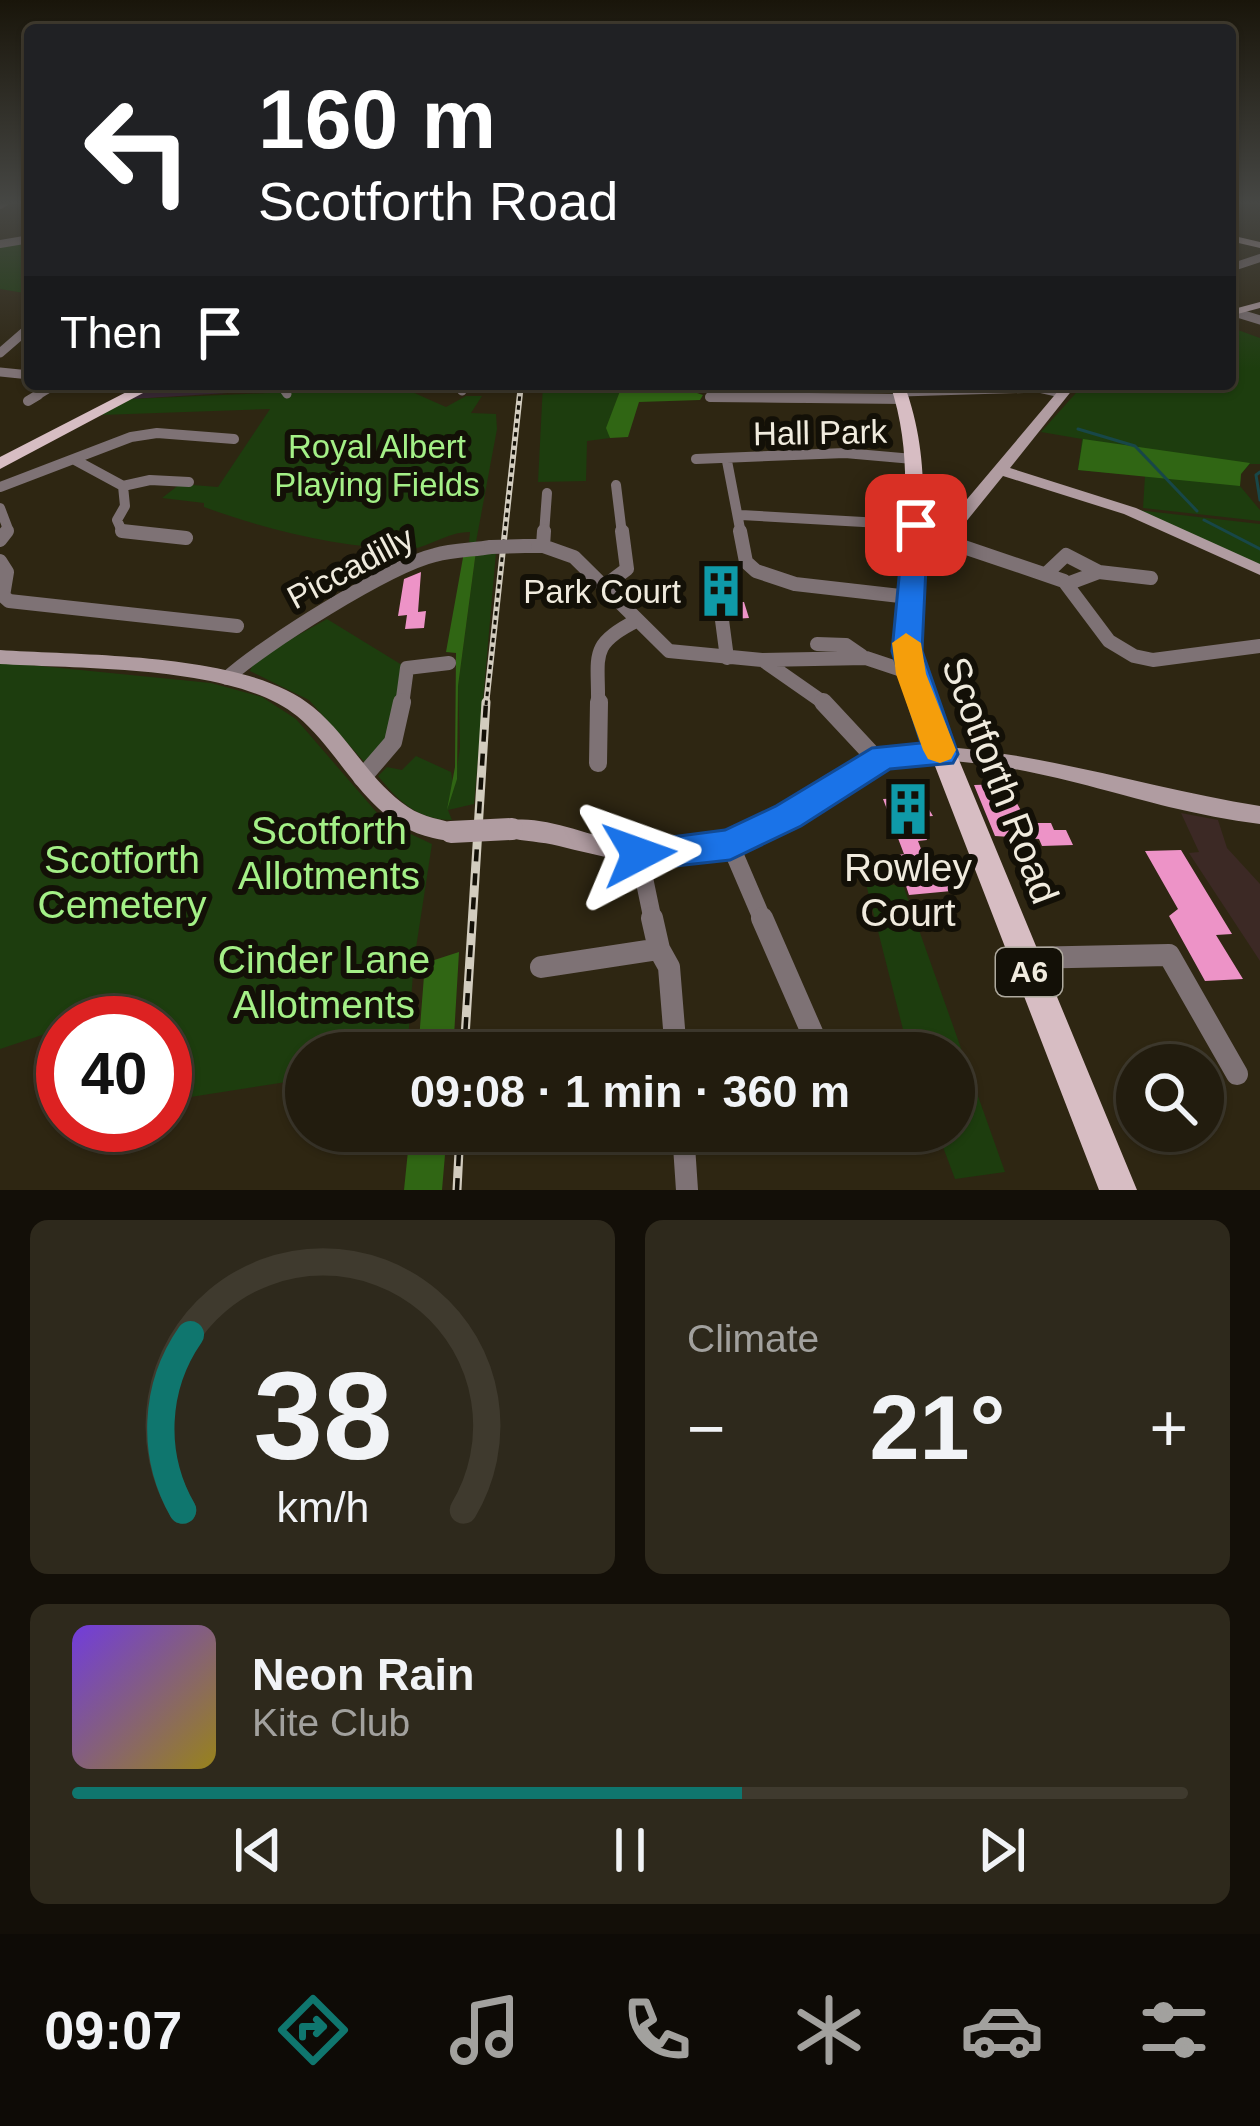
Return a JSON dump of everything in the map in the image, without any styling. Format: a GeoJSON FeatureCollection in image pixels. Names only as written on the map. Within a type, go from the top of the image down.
{"type":"FeatureCollection","features":[{"type":"Feature","properties":{"kind":"main road"},"geometry":{"type":"LineString","coordinates":[[0,464],[142,390]]}},
{"type":"Feature","properties":{"kind":"main road","name":"Scotforth Road"},"geometry":{"type":"LineString","coordinates":[[901,392],[928,533],[909,597],[906,630],[911,674],[1118,1190]]}},
{"type":"Feature","properties":{"kind":"street"},"geometry":{"type":"LineString","coordinates":[[0,352],[24,333]]}},
{"type":"Feature","properties":{"kind":"street"},"geometry":{"type":"LineString","coordinates":[[28,400],[46,390]]}},
{"type":"Feature","properties":{"kind":"street"},"geometry":{"type":"LineString","coordinates":[[928,533],[998,469],[1065,390]]}},
{"type":"Feature","properties":{"kind":"street"},"geometry":{"type":"LineString","coordinates":[[710,397],[901,392]]}},
{"type":"Feature","properties":{"kind":"street"},"geometry":{"type":"LineString","coordinates":[[0,487],[75,460],[109,442],[143,434],[227,436]]}},
{"type":"Feature","properties":{"kind":"street","name":"Hall Park"},"geometry":{"type":"LineString","coordinates":[[696,459],[845,454],[913,459]]}},
{"type":"Feature","properties":{"kind":"street"},"geometry":{"type":"LineString","coordinates":[[75,460],[123,486],[150,480],[189,482]]}},
{"type":"Feature","properties":{"kind":"street","name":"Hall Park"},"geometry":{"type":"LineString","coordinates":[[727,461],[741,515],[746,562],[754,572],[776,580],[909,597]]}},
{"type":"Feature","properties":{"kind":"street"},"geometry":{"type":"LineString","coordinates":[[998,469],[1130,511],[1260,570]]}},
{"type":"Feature","properties":{"kind":"street"},"geometry":{"type":"LineString","coordinates":[[603,587],[627,569],[616,485]]}},
{"type":"Feature","properties":{"kind":"street"},"geometry":{"type":"LineString","coordinates":[[123,486],[125,506],[118,527],[186,538]]}},
{"type":"Feature","properties":{"kind":"street"},"geometry":{"type":"LineString","coordinates":[[547,494],[543,546],[574,557],[669,651],[762,660],[866,658]]}},
{"type":"Feature","properties":{"kind":"street"},"geometry":{"type":"LineString","coordinates":[[0,508],[8,529],[0,540]]}},
{"type":"Feature","properties":{"kind":"street"},"geometry":{"type":"LineString","coordinates":[[741,515],[928,533],[1048,572],[1067,584],[1108,642],[1136,658],[1154,660],[1260,646]]}},
{"type":"Feature","properties":{"kind":"street","name":"Piccadilly"},"geometry":{"type":"LineString","coordinates":[[227,678],[252,655],[406,566],[434,555],[543,546]]}},
{"type":"Feature","properties":{"kind":"street"},"geometry":{"type":"LineString","coordinates":[[1048,572],[1066,555],[1099,572],[1151,578]]}},
{"type":"Feature","properties":{"kind":"street"},"geometry":{"type":"LineString","coordinates":[[0,561],[7,572],[3,596],[9,601],[113,611],[215,629],[237,626]]}},
{"type":"Feature","properties":{"kind":"street"},"geometry":{"type":"LineString","coordinates":[[1067,584],[1099,572]]}},
{"type":"Feature","properties":{"kind":"street"},"geometry":{"type":"LineString","coordinates":[[720,605],[728,658]]}},
{"type":"Feature","properties":{"kind":"street"},"geometry":{"type":"LineString","coordinates":[[598,763],[599,647],[608,635],[636,621]]}},
{"type":"Feature","properties":{"kind":"street"},"geometry":{"type":"LineString","coordinates":[[817,644],[846,645],[866,658],[911,674]]}},
{"type":"Feature","properties":{"kind":"street"},"geometry":{"type":"LineString","coordinates":[[0,657],[227,678],[257,685],[294,703],[398,816],[451,832],[536,830],[639,854],[730,844],[789,816],[877,760],[901,753],[985,758],[1260,815]]}},
{"type":"Feature","properties":{"kind":"street"},"geometry":{"type":"LineString","coordinates":[[762,660],[827,705],[877,760]]}},
{"type":"Feature","properties":{"kind":"street"},"geometry":{"type":"LineString","coordinates":[[362,778],[389,756],[396,741],[406,668],[449,663]]}},
{"type":"Feature","properties":{"kind":"street"},"geometry":{"type":"LineString","coordinates":[[730,844],[812,1032]]}},
{"type":"Feature","properties":{"kind":"street"},"geometry":{"type":"LineString","coordinates":[[639,854],[659,949],[669,967],[674,1032]]}},
{"type":"Feature","properties":{"kind":"street"},"geometry":{"type":"LineString","coordinates":[[541,967],[659,949]]}},
{"type":"Feature","properties":{"kind":"street"},"geometry":{"type":"LineString","coordinates":[[1023,958],[1169,956],[1237,1074]]}},
{"type":"Feature","properties":{"kind":"street"},"geometry":{"type":"LineString","coordinates":[[684,1152],[687,1190]]}},
{"type":"Feature","properties":{"kind":"shaded area"},"geometry":{"type":"Polygon","coordinates":[[[147,390],[275,390],[131,399],[147,390]]]}},
{"type":"Feature","properties":{"kind":"shaded area"},"geometry":{"type":"Polygon","coordinates":[[[1181,813],[1218,820],[1227,848],[1260,884],[1260,961],[1189,853],[1199,852],[1181,813]]]}},
{"type":"Feature","properties":{"kind":"green space"},"geometry":{"type":"Polygon","coordinates":[[[0,258],[24,258],[24,293],[0,289],[0,258]]]}},
{"type":"Feature","properties":{"kind":"green space"},"geometry":{"type":"Polygon","coordinates":[[[1236,330],[1260,338],[1260,464],[1250,464],[1241,474],[1240,486],[1260,510],[1260,521],[1143,508],[1145,476],[1078,470],[1082,439],[1041,432],[1079,390],[1236,390],[1236,330]]]}},
{"type":"Feature","properties":{"kind":"green space","name":"Royal Albert Playing Fields"},"geometry":{"type":"Polygon","coordinates":[[[408,390],[446,407],[466,396],[482,396],[471,413],[496,414],[497,429],[476,542],[469,542],[470,532],[415,548],[356,545],[253,523],[204,507],[204,503],[162,498],[180,484],[218,487],[270,409],[101,415],[131,399],[408,390]]]}},
{"type":"Feature","properties":{"kind":"green space"},"geometry":{"type":"Polygon","coordinates":[[[543,390],[620,391],[607,428],[610,438],[587,441],[586,481],[538,482],[543,390]]]}},
{"type":"Feature","properties":{"kind":"green space"},"geometry":{"type":"Polygon","coordinates":[[[597,390],[688,390],[703,395],[700,400],[639,402],[628,437],[610,438],[606,428],[620,391],[597,390]]]}},
{"type":"Feature","properties":{"kind":"green space"},"geometry":{"type":"Polygon","coordinates":[[[1083,439],[1250,463],[1241,474],[1240,486],[1078,470],[1083,439]]]}},
{"type":"Feature","properties":{"kind":"green space"},"geometry":{"type":"Polygon","coordinates":[[[1137,510],[1260,524],[1260,566],[1137,510]]]}},
{"type":"Feature","properties":{"kind":"green space"},"geometry":{"type":"Polygon","coordinates":[[[476,551],[496,552],[474,804],[448,810],[452,820],[440,819],[410,807],[378,776],[387,767],[402,770],[416,756],[451,772],[454,788],[460,747],[458,686],[476,551]]]}},
{"type":"Feature","properties":{"kind":"green space"},"geometry":{"type":"Polygon","coordinates":[[[476,551],[458,686],[457,779],[447,810],[455,767],[456,653],[446,652],[464,552],[476,551]]]}},
{"type":"Feature","properties":{"kind":"green space"},"geometry":{"type":"Polygon","coordinates":[[[327,619],[402,665],[389,741],[366,764],[309,700],[250,671],[255,659],[327,619]]]}},
{"type":"Feature","properties":{"kind":"green space","name":"Scotforth Cemetery"},"geometry":{"type":"Polygon","coordinates":[[[0,662],[211,683],[262,697],[296,719],[385,822],[432,844],[409,1032],[285,1032],[285,1082],[192,1097],[192,996],[36,996],[36,1037],[0,1049],[0,662]]]}},
{"type":"Feature","properties":{"kind":"green space"},"geometry":{"type":"Polygon","coordinates":[[[866,884],[903,885],[955,1032],[904,1032],[866,884]]]}},
{"type":"Feature","properties":{"kind":"green space"},"geometry":{"type":"Polygon","coordinates":[[[459,952],[454,1032],[420,1032],[425,963],[459,952]]]}},
{"type":"Feature","properties":{"kind":"green space"},"geometry":{"type":"Polygon","coordinates":[[[975,1088],[1005,1172],[955,1179],[945,1152],[975,1152],[975,1088]]]}},
{"type":"Feature","properties":{"kind":"green space"},"geometry":{"type":"Polygon","coordinates":[[[408,1152],[445,1152],[442,1190],[404,1190],[408,1152]]]}},
{"type":"Feature","properties":{"kind":"building"},"geometry":{"type":"Polygon","coordinates":[[[421,572],[418,612],[426,611],[424,628],[405,629],[407,615],[398,616],[404,579],[421,572]]]}},
{"type":"Feature","properties":{"kind":"building"},"geometry":{"type":"Polygon","coordinates":[[[736,585],[749,618],[733,619],[725,595],[705,597],[703,586],[736,585]]]}},
{"type":"Feature","properties":{"kind":"building"},"geometry":{"type":"Polygon","coordinates":[[[913,783],[933,816],[918,817],[927,840],[918,841],[932,878],[957,877],[962,890],[909,895],[904,880],[884,881],[877,859],[904,854],[883,799],[903,798],[898,784],[913,783]]]}},
{"type":"Feature","properties":{"kind":"building"},"geometry":{"type":"Polygon","coordinates":[[[1006,784],[1028,823],[1051,823],[1054,830],[1066,830],[1073,845],[1042,846],[1039,839],[995,836],[974,785],[1006,784]]]}},
{"type":"Feature","properties":{"kind":"building"},"geometry":{"type":"Polygon","coordinates":[[[1181,850],[1232,934],[1216,935],[1243,979],[1205,981],[1169,916],[1178,909],[1145,851],[1181,850]]]}},
{"type":"Feature","properties":{"kind":"waterway"},"geometry":{"type":"LineString","coordinates":[[1078,429],[1135,446],[1197,511]]}},
{"type":"Feature","properties":{"kind":"waterway"},"geometry":{"type":"LineString","coordinates":[[1260,472],[1256,475],[1260,500]]}},
{"type":"Feature","properties":{"kind":"waterway"},"geometry":{"type":"LineString","coordinates":[[1204,520],[1260,549]]}},
{"type":"Feature","properties":{"kind":"railway"},"geometry":{"type":"LineString","coordinates":[[486,705],[520,390]]}},
{"type":"Feature","properties":{"kind":"railway"},"geometry":{"type":"LineString","coordinates":[[465,1032],[486,702]]}},
{"type":"Feature","properties":{"kind":"railway"},"geometry":{"type":"LineString","coordinates":[[457,1190],[459,1152]]}},
{"type":"Feature","properties":{"kind":"slow traffic"},"geometry":{"type":"LineString","coordinates":[[906,643],[911,674],[940,750]]}},
{"type":"Feature","properties":{"kind":"place","name":"Park Court"},"geometry":{"type":"Point","coordinates":[721,591]}},
{"type":"Feature","properties":{"kind":"place","name":"Rowley Court"},"geometry":{"type":"Point","coordinates":[908,809]}},
{"type":"Feature","properties":{"kind":"route"},"geometry":{"type":"LineString","coordinates":[[639,854],[730,844],[789,816],[891,754],[941,754],[907,651],[916,525]]}},
{"type":"Feature","properties":{"kind":"park label","name":"Scotforth Allotments"},"geometry":{"type":"Point","coordinates":[329,852]}},
{"type":"Feature","properties":{"kind":"park label","name":"Cinder Lane Allotments"},"geometry":{"type":"Point","coordinates":[324,982]}}]}
